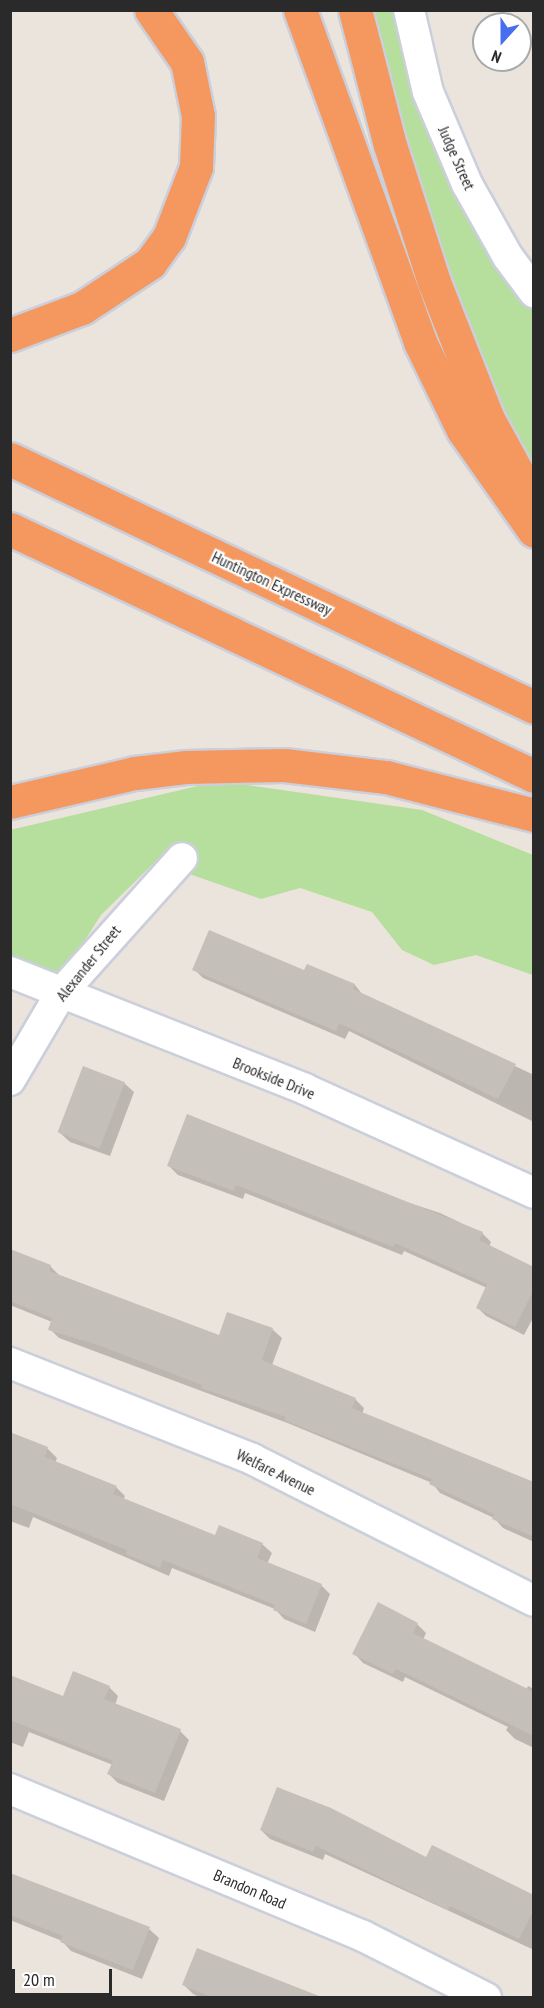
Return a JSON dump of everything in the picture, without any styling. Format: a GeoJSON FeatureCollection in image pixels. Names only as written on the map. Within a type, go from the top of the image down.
{"type":"FeatureCollection","features":[{"type":"Feature","properties":{"kind":"highway"},"geometry":{"type":"LineString","coordinates":[[10,335],[82,308],[150,263],[169,237],[196,167],[198,117],[187,62],[152,10]]}},
{"type":"Feature","properties":{"kind":"highway"},"geometry":{"type":"LineString","coordinates":[[300,10],[420,342],[463,430],[534,531]]}},
{"type":"Feature","properties":{"kind":"highway"},"geometry":{"type":"LineString","coordinates":[[355,10],[397,166],[441,301],[488,419],[534,503]]}},
{"type":"Feature","properties":{"kind":"highway","name":"Huntington Expressway"},"geometry":{"type":"LineString","coordinates":[[10,459],[534,706]]}},
{"type":"Feature","properties":{"kind":"highway"},"geometry":{"type":"LineString","coordinates":[[10,529],[534,776]]}},
{"type":"Feature","properties":{"kind":"highway"},"geometry":{"type":"LineString","coordinates":[[18,800],[175,768],[284,765],[386,777],[534,815]]}},
{"type":"Feature","properties":{"kind":"street","name":"Judge Street"},"geometry":{"type":"LineString","coordinates":[[410,10],[428,92],[463,174],[507,257],[534,292]]}},
{"type":"Feature","properties":{"kind":"street","name":"Alexander Street"},"geometry":{"type":"LineString","coordinates":[[10,1080],[61,993],[114,929],[182,858]]}},
{"type":"Feature","properties":{"kind":"street","name":"Brookside Drive"},"geometry":{"type":"LineString","coordinates":[[10,972],[305,1089],[534,1193]]}},
{"type":"Feature","properties":{"kind":"street","name":"Welfare Avenue"},"geometry":{"type":"LineString","coordinates":[[10,1363],[252,1459],[534,1601]]}},
{"type":"Feature","properties":{"kind":"street","name":"Brandon Road"},"geometry":{"type":"LineString","coordinates":[[10,1789],[363,1936],[486,1998]]}},
{"type":"Feature","properties":{"kind":"green space"},"geometry":{"type":"Polygon","coordinates":[[[356,11],[406,11],[533,299],[533,510],[419,232],[356,11]]]}},
{"type":"Feature","properties":{"kind":"green space"},"geometry":{"type":"Polygon","coordinates":[[[219,781],[422,810],[533,855],[533,975],[476,955],[434,965],[402,950],[372,912],[300,888],[261,899],[155,862],[101,915],[60,979],[11,961],[10,830],[219,781]]]}},
{"type":"Feature","properties":{"kind":"building"},"geometry":{"type":"Polygon","coordinates":[[[209,930],[304,970],[307,964],[355,984],[353,989],[516,1064],[498,1099],[339,1023],[336,1031],[192,970],[209,930]]]}},
{"type":"Feature","properties":{"kind":"building"},"geometry":{"type":"Polygon","coordinates":[[[83,1066],[125,1082],[100,1148],[58,1132],[83,1066]]]}},
{"type":"Feature","properties":{"kind":"building"},"geometry":{"type":"Polygon","coordinates":[[[187,1114],[483,1232],[479,1240],[534,1267],[534,1289],[515,1327],[476,1308],[487,1284],[395,1243],[393,1247],[236,1185],[234,1191],[167,1166],[187,1114]]]}},
{"type":"Feature","properties":{"kind":"building"},"geometry":{"type":"Polygon","coordinates":[[[10,1249],[51,1265],[49,1271],[219,1335],[227,1312],[273,1328],[262,1360],[356,1398],[352,1408],[534,1482],[534,1537],[492,1519],[494,1514],[429,1484],[432,1479],[284,1420],[286,1417],[201,1388],[202,1385],[98,1345],[48,1330],[52,1318],[10,1301],[10,1249]]]}},
{"type":"Feature","properties":{"kind":"building"},"geometry":{"type":"Polygon","coordinates":[[[10,1432],[48,1447],[45,1457],[117,1486],[113,1494],[215,1535],[219,1525],[263,1543],[257,1558],[322,1584],[306,1624],[273,1610],[275,1605],[163,1560],[160,1568],[126,1554],[127,1550],[10,1504],[10,1432]]]}},
{"type":"Feature","properties":{"kind":"building"},"geometry":{"type":"Polygon","coordinates":[[[378,1602],[418,1623],[413,1633],[534,1692],[534,1736],[396,1669],[393,1674],[352,1654],[378,1602]]]}},
{"type":"Feature","properties":{"kind":"building"},"geometry":{"type":"Polygon","coordinates":[[[73,1671],[110,1686],[104,1699],[181,1729],[155,1793],[107,1774],[113,1761],[10,1720],[10,1675],[63,1696],[73,1671]]]}},
{"type":"Feature","properties":{"kind":"building"},"geometry":{"type":"Polygon","coordinates":[[[277,1787],[331,1808],[426,1857],[432,1845],[534,1895],[534,1909],[519,1939],[450,1906],[448,1910],[316,1846],[313,1852],[260,1830],[277,1787]]]}},
{"type":"Feature","properties":{"kind":"building"},"geometry":{"type":"Polygon","coordinates":[[[10,1873],[150,1927],[133,1970],[60,1942],[63,1936],[10,1915],[10,1873]]]}},
{"type":"Feature","properties":{"kind":"building"},"geometry":{"type":"Polygon","coordinates":[[[197,1948],[319,1996],[318,1998],[214,1998],[182,1985],[197,1948]]]}}]}
